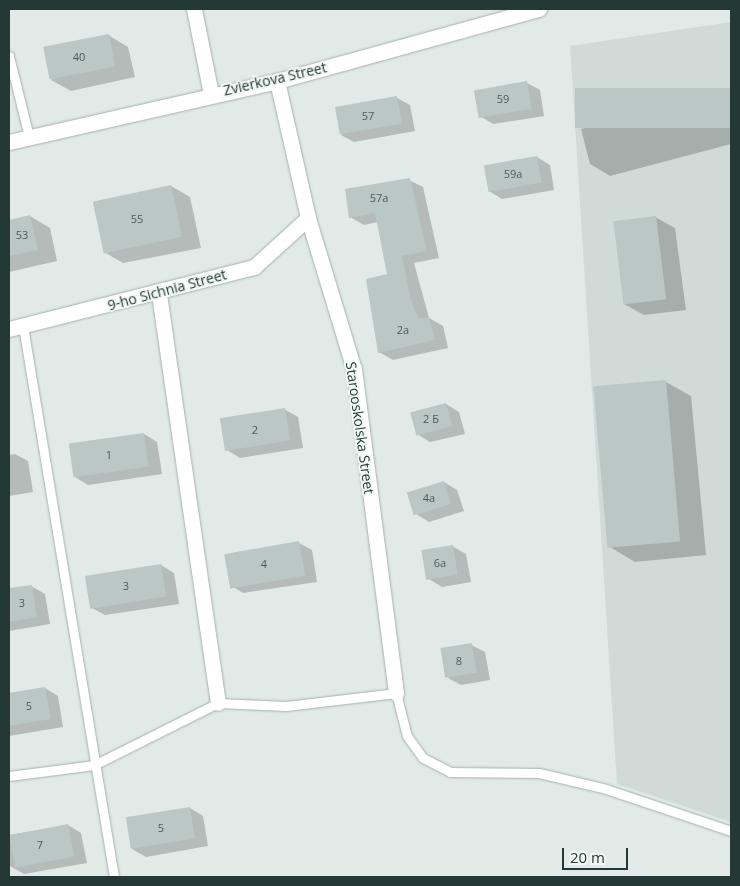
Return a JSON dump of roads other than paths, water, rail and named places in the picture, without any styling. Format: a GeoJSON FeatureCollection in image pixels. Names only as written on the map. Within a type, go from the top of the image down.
{"type":"FeatureCollection","features":[{"type":"Feature","properties":{"kind":"street"},"geometry":{"type":"LineString","coordinates":[[194,9],[211,94]]}},
{"type":"Feature","properties":{"kind":"street","name":"Zvierkova Street"},"geometry":{"type":"LineString","coordinates":[[9,142],[211,94],[277,81],[539,9]]}},
{"type":"Feature","properties":{"kind":"street","name":"Starooskolska Street"},"geometry":{"type":"LineString","coordinates":[[277,81],[308,218],[354,370],[396,693]]}},
{"type":"Feature","properties":{"kind":"street","name":"9-ho Sichnia Street"},"geometry":{"type":"LineString","coordinates":[[16,328],[159,294],[254,267],[308,218]]}},
{"type":"Feature","properties":{"kind":"street"},"geometry":{"type":"LineString","coordinates":[[159,294],[218,703]]}},
{"type":"Feature","properties":{"kind":"lane"},"geometry":{"type":"LineString","coordinates":[[9,56],[29,137]]}},
{"type":"Feature","properties":{"kind":"lane"},"geometry":{"type":"LineString","coordinates":[[16,328],[114,877]]}},
{"type":"Feature","properties":{"kind":"lane"},"geometry":{"type":"LineString","coordinates":[[9,776],[94,765],[218,703],[286,706],[396,693],[407,736],[423,758],[450,772],[539,773],[606,789],[731,831]]}}]}
